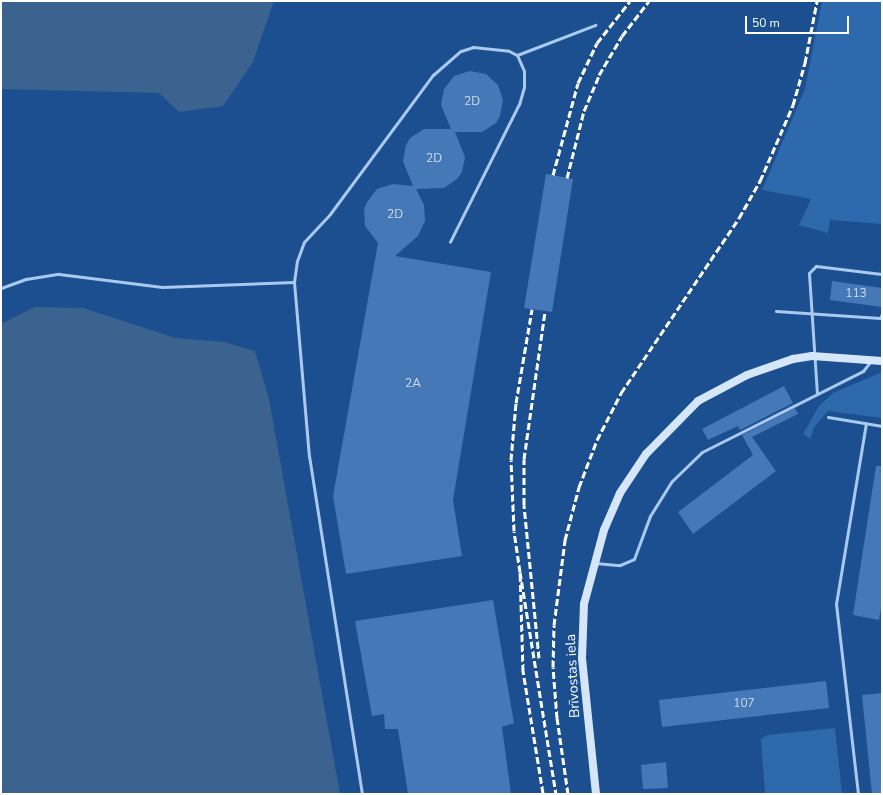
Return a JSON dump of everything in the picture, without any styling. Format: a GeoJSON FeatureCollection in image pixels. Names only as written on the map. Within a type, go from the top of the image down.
{"type":"FeatureCollection","features":[{"type":"Feature","properties":{"kind":"street","name":"Brīvostas iela"},"geometry":{"type":"LineString","coordinates":[[596,794],[582,658],[584,604],[593,563],[604,530],[620,493],[646,454],[675,421],[698,401],[746,375],[788,360],[812,356],[872,359],[882,361]]}},
{"type":"Feature","properties":{"kind":"lane"},"geometry":{"type":"LineString","coordinates":[[517,55],[595,25]]}},
{"type":"Feature","properties":{"kind":"lane"},"geometry":{"type":"LineString","coordinates":[[362,794],[309,457],[294,282],[297,261],[304,242],[330,214],[433,75],[461,51],[473,47],[509,50],[517,55],[524,71],[524,87],[519,104],[450,242]]}},
{"type":"Feature","properties":{"kind":"lane"},"geometry":{"type":"LineString","coordinates":[[817,394],[812,356],[809,273],[816,266],[882,274]]}},
{"type":"Feature","properties":{"kind":"lane"},"geometry":{"type":"LineString","coordinates":[[1,288],[26,279],[59,274],[162,287],[294,282]]}},
{"type":"Feature","properties":{"kind":"lane"},"geometry":{"type":"LineString","coordinates":[[776,311],[880,318],[882,314]]}},
{"type":"Feature","properties":{"kind":"lane"},"geometry":{"type":"LineString","coordinates":[[593,563],[620,565],[634,559],[650,516],[671,482],[702,452],[863,371],[872,359]]}},
{"type":"Feature","properties":{"kind":"lane"},"geometry":{"type":"LineString","coordinates":[[828,418],[882,426]]}},
{"type":"Feature","properties":{"kind":"lane"},"geometry":{"type":"LineString","coordinates":[[858,794],[836,604],[866,424]]}},
{"type":"Feature","properties":{"kind":"shaded area"},"geometry":{"type":"Polygon","coordinates":[[[1,1],[274,1],[253,62],[223,106],[179,112],[159,93],[1,89],[1,1]]]}},
{"type":"Feature","properties":{"kind":"shaded area"},"geometry":{"type":"Polygon","coordinates":[[[822,1],[882,1],[882,224],[830,220],[828,233],[799,225],[811,199],[762,190],[805,89],[822,1]]]}},
{"type":"Feature","properties":{"kind":"shaded area"},"geometry":{"type":"Polygon","coordinates":[[[34,307],[83,308],[176,338],[224,342],[255,351],[269,399],[340,794],[1,794],[1,324],[34,307]]]}},
{"type":"Feature","properties":{"kind":"shaded area"},"geometry":{"type":"Polygon","coordinates":[[[882,372],[882,418],[828,411],[815,426],[810,439],[803,434],[819,406],[833,393],[882,372]]]}},
{"type":"Feature","properties":{"kind":"shaded area"},"geometry":{"type":"Polygon","coordinates":[[[835,728],[842,794],[765,794],[761,739],[767,735],[835,728]]]}},
{"type":"Feature","properties":{"kind":"building"},"geometry":{"type":"Polygon","coordinates":[[[470,71],[486,74],[498,85],[503,100],[500,116],[496,123],[482,132],[455,132],[465,157],[462,172],[457,179],[444,188],[416,189],[424,205],[425,221],[418,236],[395,256],[491,272],[453,500],[462,556],[346,574],[333,496],[378,243],[365,226],[364,209],[367,202],[377,189],[393,184],[413,186],[403,161],[406,145],[410,138],[424,129],[451,129],[441,105],[444,89],[454,76],[470,71]]]}},
{"type":"Feature","properties":{"kind":"building"},"geometry":{"type":"Polygon","coordinates":[[[546,174],[573,179],[552,312],[524,308],[546,174]]]}},
{"type":"Feature","properties":{"kind":"building"},"geometry":{"type":"Polygon","coordinates":[[[832,281],[882,288],[882,307],[830,300],[832,281]]]}},
{"type":"Feature","properties":{"kind":"building"},"geometry":{"type":"Polygon","coordinates":[[[784,386],[793,403],[740,430],[738,426],[708,440],[702,429],[784,386]]]}},
{"type":"Feature","properties":{"kind":"building"},"geometry":{"type":"Polygon","coordinates":[[[795,408],[798,414],[752,437],[776,471],[693,534],[678,512],[753,455],[742,435],[795,408]]]}},
{"type":"Feature","properties":{"kind":"building"},"geometry":{"type":"Polygon","coordinates":[[[876,466],[882,466],[882,603],[879,620],[853,615],[876,466]]]}},
{"type":"Feature","properties":{"kind":"building"},"geometry":{"type":"Polygon","coordinates":[[[493,600],[514,723],[502,727],[511,794],[408,794],[398,729],[385,729],[384,714],[372,716],[355,621],[493,600]]]}},
{"type":"Feature","properties":{"kind":"building"},"geometry":{"type":"Polygon","coordinates":[[[826,681],[829,708],[662,727],[659,700],[826,681]]]}},
{"type":"Feature","properties":{"kind":"building"},"geometry":{"type":"Polygon","coordinates":[[[882,693],[882,794],[872,794],[862,695],[882,693]]]}},
{"type":"Feature","properties":{"kind":"building"},"geometry":{"type":"Polygon","coordinates":[[[666,762],[668,788],[643,789],[641,765],[666,762]]]}},
{"type":"Feature","properties":{"kind":"railway"},"geometry":{"type":"LineString","coordinates":[[553,175],[578,83],[597,43],[630,1]]}},
{"type":"Feature","properties":{"kind":"railway"},"geometry":{"type":"LineString","coordinates":[[567,178],[584,111],[599,75],[622,36],[649,1]]}},
{"type":"Feature","properties":{"kind":"railway"},"geometry":{"type":"LineString","coordinates":[[568,794],[557,718],[553,667],[554,625],[565,540],[579,487],[597,440],[621,393],[739,218],[760,181],[793,105],[805,63],[817,1]]}},
{"type":"Feature","properties":{"kind":"railway"},"geometry":{"type":"LineString","coordinates":[[520,572],[514,531],[511,460],[516,403],[532,309]]}},
{"type":"Feature","properties":{"kind":"railway"},"geometry":{"type":"LineString","coordinates":[[539,658],[524,505],[524,459],[545,311]]}},
{"type":"Feature","properties":{"kind":"railway"},"geometry":{"type":"LineString","coordinates":[[543,793],[523,671],[520,572],[556,794]]}}]}
